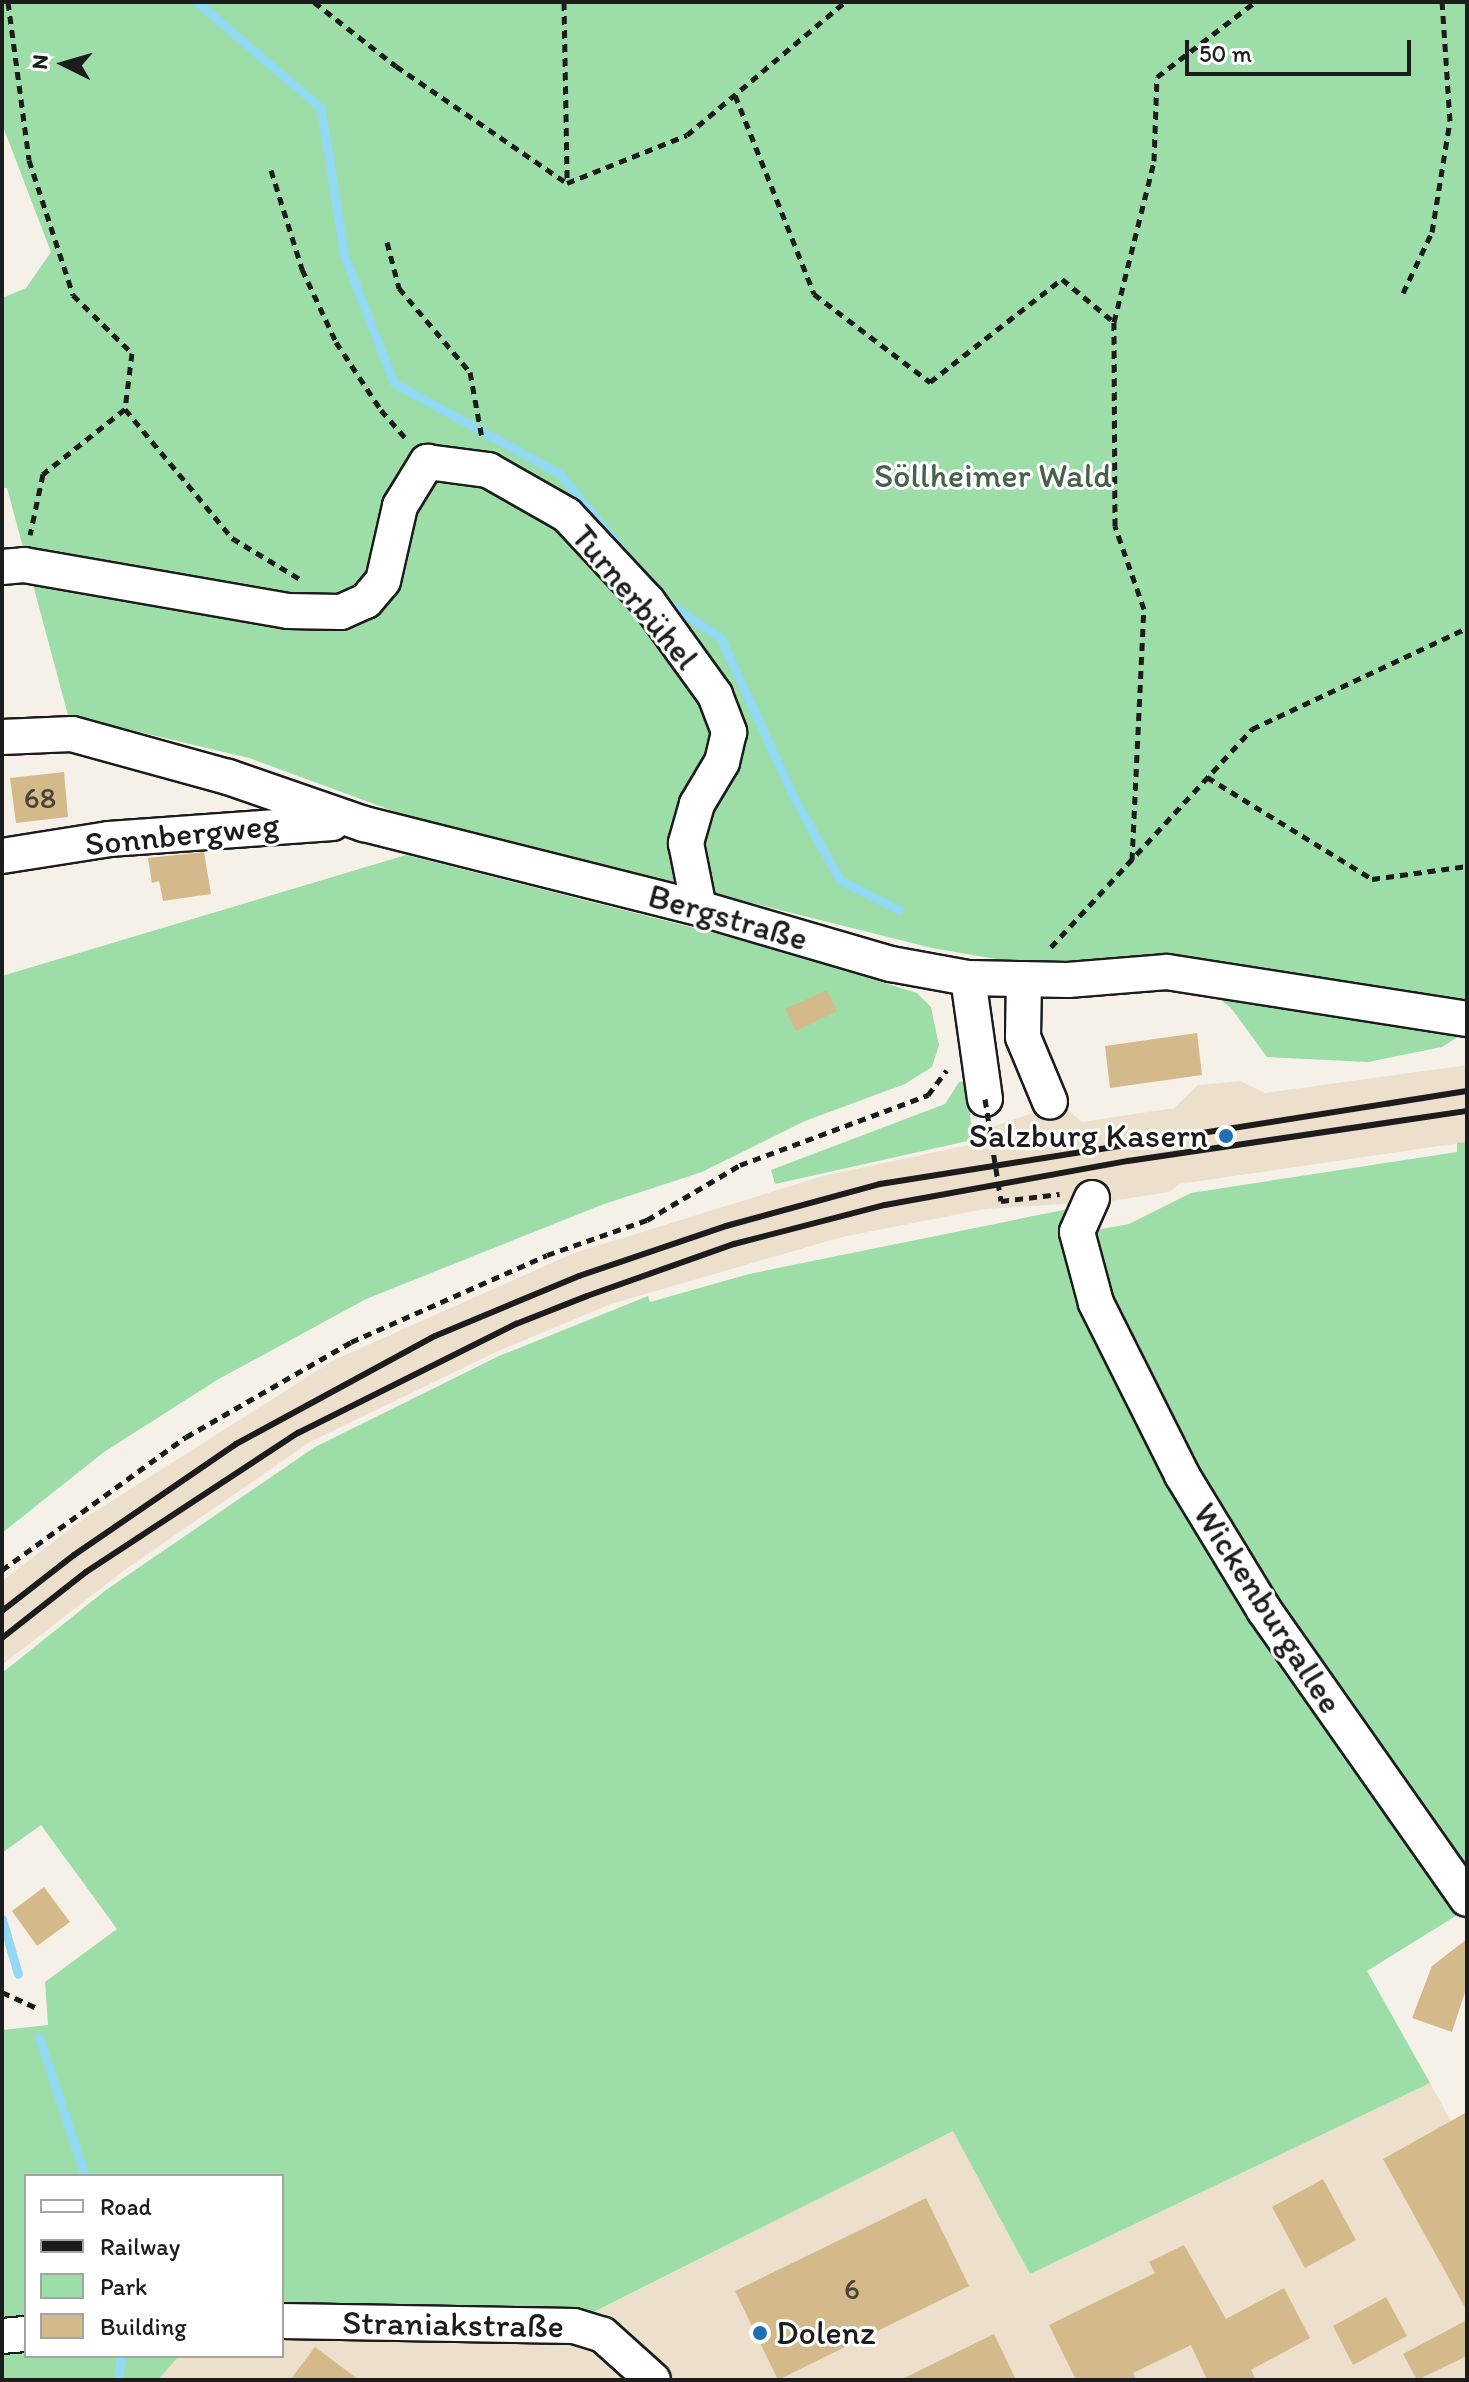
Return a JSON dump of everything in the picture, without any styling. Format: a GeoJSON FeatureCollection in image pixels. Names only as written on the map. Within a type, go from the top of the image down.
{"type":"FeatureCollection","features":[{"type":"Feature","properties":{"kind":"street","name":"Turnerbühel"},"geometry":{"type":"LineString","coordinates":[[427,462],[488,470],[567,515],[648,602],[715,695],[729,732],[722,762],[697,804],[686,843],[699,908]]}},
{"type":"Feature","properties":{"kind":"street"},"geometry":{"type":"LineString","coordinates":[[13,566],[288,611],[341,612],[366,601],[383,581],[400,506],[427,462]]}},
{"type":"Feature","properties":{"kind":"street","name":"Bergstraße"},"geometry":{"type":"LineString","coordinates":[[2,737],[72,734],[228,777],[364,824],[699,908],[891,964],[968,978],[1024,979],[1167,972],[1467,1019]]}},
{"type":"Feature","properties":{"kind":"street","name":"Sonnbergweg"},"geometry":{"type":"LineString","coordinates":[[2,856],[302,821],[364,824]]}},
{"type":"Feature","properties":{"kind":"street"},"geometry":{"type":"LineString","coordinates":[[968,978],[985,1099]]}},
{"type":"Feature","properties":{"kind":"street"},"geometry":{"type":"LineString","coordinates":[[1024,979],[1023,1037],[1050,1102]]}},
{"type":"Feature","properties":{"kind":"street","name":"Wickenburgallee"},"geometry":{"type":"LineString","coordinates":[[1080,1195],[1077,1232],[1096,1303],[1182,1475],[1264,1610],[1467,1899]]}},
{"type":"Feature","properties":{"kind":"street","name":"Straniakstraße"},"geometry":{"type":"LineString","coordinates":[[284,2321],[574,2326],[603,2335],[653,2380]]}},
{"type":"Feature","properties":{"kind":"street"},"geometry":{"type":"LineString","coordinates":[[2,2336],[24,2334]]}},
{"type":"Feature","properties":{"kind":"path"},"geometry":{"type":"LineString","coordinates":[[8,2],[29,160],[73,295],[132,353],[125,409],[43,474],[13,566]]}},
{"type":"Feature","properties":{"kind":"path"},"geometry":{"type":"LineString","coordinates":[[314,2],[396,66],[567,183]]}},
{"type":"Feature","properties":{"kind":"path"},"geometry":{"type":"LineString","coordinates":[[564,2],[567,183]]}},
{"type":"Feature","properties":{"kind":"path"},"geometry":{"type":"LineString","coordinates":[[567,183],[687,135],[845,2]]}},
{"type":"Feature","properties":{"kind":"path"},"geometry":{"type":"LineString","coordinates":[[1132,860],[1144,609],[1115,526],[1114,322],[1154,161],[1157,77],[1255,2]]}},
{"type":"Feature","properties":{"kind":"path"},"geometry":{"type":"LineString","coordinates":[[1403,293],[1432,232],[1450,121],[1442,2]]}},
{"type":"Feature","properties":{"kind":"path"},"geometry":{"type":"LineString","coordinates":[[735,95],[814,294],[930,382],[1062,279],[1114,322]]}},
{"type":"Feature","properties":{"kind":"path"},"geometry":{"type":"LineString","coordinates":[[271,170],[302,269],[336,342],[381,410],[427,462]]}},
{"type":"Feature","properties":{"kind":"path"},"geometry":{"type":"LineString","coordinates":[[387,242],[399,288],[470,372],[488,470]]}},
{"type":"Feature","properties":{"kind":"path"},"geometry":{"type":"LineString","coordinates":[[125,409],[232,538],[282,565],[341,612]]}},
{"type":"Feature","properties":{"kind":"path"},"geometry":{"type":"LineString","coordinates":[[1024,979],[1252,729],[1467,628]]}},
{"type":"Feature","properties":{"kind":"path"},"geometry":{"type":"LineString","coordinates":[[1207,777],[1372,879],[1467,866]]}},
{"type":"Feature","properties":{"kind":"path"},"geometry":{"type":"LineString","coordinates":[[2,1570],[186,1437],[351,1342],[547,1255],[647,1220],[740,1165],[928,1095],[946,1075],[948,1064]]}},
{"type":"Feature","properties":{"kind":"path"},"geometry":{"type":"LineString","coordinates":[[985,1099],[1001,1201],[1080,1195]]}},
{"type":"Feature","properties":{"kind":"path"},"geometry":{"type":"LineString","coordinates":[[2,1992],[39,2009]]}},
{"type":"Feature","properties":{"kind":"shaded area"},"geometry":{"type":"Polygon","coordinates":[[[1467,1065],[1467,1142],[1179,1184],[1170,1192],[1110,1201],[985,1209],[842,1237],[611,1304],[496,1352],[310,1442],[126,1569],[2,1665],[2,1581],[83,1519],[334,1360],[574,1253],[823,1176],[973,1144],[995,1126],[1041,1110],[1068,1110],[1082,1122],[1174,1108],[1198,1085],[1240,1081],[1265,1093],[1467,1065]]]}},
{"type":"Feature","properties":{"kind":"shaded area"},"geometry":{"type":"Polygon","coordinates":[[[1430,2083],[1467,2150],[1467,2380],[158,2380],[177,2358],[284,2358],[284,2328],[550,2335],[953,2130],[1030,2274],[1430,2083]]]}},
{"type":"Feature","properties":{"kind":"green space","name":"Söllheimer Wald"},"geometry":{"type":"Polygon","coordinates":[[[2,2],[1467,2],[1467,1031],[1442,1047],[1368,1062],[1267,1057],[1231,1008],[1170,961],[1048,968],[932,948],[415,819],[249,758],[68,715],[7,488],[2,488],[2,298],[26,288],[51,252],[2,124],[2,2]]]}},
{"type":"Feature","properties":{"kind":"green space"},"geometry":{"type":"Polygon","coordinates":[[[406,855],[769,947],[917,993],[931,1007],[939,1045],[932,1067],[905,1084],[805,1121],[702,1172],[604,1204],[366,1299],[217,1380],[104,1452],[2,1533],[2,976],[406,855]]]}},
{"type":"Feature","properties":{"kind":"green space"},"geometry":{"type":"Polygon","coordinates":[[[968,1081],[972,1140],[775,1184],[771,1170],[945,1104],[959,1082],[968,1081]]]}},
{"type":"Feature","properties":{"kind":"green space"},"geometry":{"type":"Polygon","coordinates":[[[1467,1142],[1467,1909],[1367,1971],[1430,2083],[1030,2274],[953,2131],[584,2317],[284,2312],[284,2174],[24,2174],[24,2358],[177,2358],[158,2380],[2,2380],[2,2030],[48,2025],[45,1982],[117,1929],[41,1825],[2,1853],[2,1673],[106,1590],[315,1447],[499,1356],[648,1296],[650,1302],[749,1274],[1073,1208],[1080,1233],[1129,1224],[1191,1193],[1457,1152],[1457,1143],[1467,1142]]]}},
{"type":"Feature","properties":{"kind":"building"},"geometry":{"type":"Polygon","coordinates":[[[64,772],[68,817],[16,823],[10,778],[64,772]]]}},
{"type":"Feature","properties":{"kind":"building"},"geometry":{"type":"Polygon","coordinates":[[[204,852],[211,894],[163,901],[159,881],[152,883],[148,858],[204,852]]]}},
{"type":"Feature","properties":{"kind":"building"},"geometry":{"type":"Polygon","coordinates":[[[827,990],[837,1011],[796,1031],[785,1009],[827,990]]]}},
{"type":"Feature","properties":{"kind":"building"},"geometry":{"type":"Polygon","coordinates":[[[1197,1033],[1202,1075],[1110,1088],[1105,1046],[1197,1033]]]}},
{"type":"Feature","properties":{"kind":"building"},"geometry":{"type":"Polygon","coordinates":[[[44,1887],[70,1922],[37,1946],[12,1911],[44,1887]]]}},
{"type":"Feature","properties":{"kind":"building"},"geometry":{"type":"Polygon","coordinates":[[[1467,1939],[1467,1986],[1452,2032],[1412,2018],[1432,1966],[1467,1939]]]}},
{"type":"Feature","properties":{"kind":"building"},"geometry":{"type":"Polygon","coordinates":[[[1467,2112],[1467,2311],[1383,2159],[1467,2112]]]}},
{"type":"Feature","properties":{"kind":"building"},"geometry":{"type":"Polygon","coordinates":[[[1323,2179],[1356,2240],[1305,2268],[1272,2207],[1323,2179]]]}},
{"type":"Feature","properties":{"kind":"building"},"geometry":{"type":"Polygon","coordinates":[[[926,2198],[969,2286],[778,2380],[735,2291],[926,2198]]]}},
{"type":"Feature","properties":{"kind":"building"},"geometry":{"type":"Polygon","coordinates":[[[1184,2245],[1226,2319],[1284,2288],[1310,2338],[1251,2370],[1256,2380],[1207,2380],[1191,2345],[1133,2373],[1136,2380],[1076,2380],[1049,2325],[1155,2273],[1149,2262],[1184,2245]]]}},
{"type":"Feature","properties":{"kind":"building"},"geometry":{"type":"Polygon","coordinates":[[[1386,2297],[1407,2336],[1353,2365],[1333,2326],[1386,2297]]]}},
{"type":"Feature","properties":{"kind":"building"},"geometry":{"type":"Polygon","coordinates":[[[1467,2320],[1467,2356],[1417,2380],[1403,2354],[1467,2320]]]}},
{"type":"Feature","properties":{"kind":"building"},"geometry":{"type":"Polygon","coordinates":[[[994,2334],[1016,2380],[900,2380],[994,2334]]]}},
{"type":"Feature","properties":{"kind":"building"},"geometry":{"type":"Polygon","coordinates":[[[315,2347],[359,2380],[290,2380],[315,2347]]]}},
{"type":"Feature","properties":{"kind":"waterway"},"geometry":{"type":"LineString","coordinates":[[197,2],[321,108],[344,255],[394,383],[560,474],[622,550]]}},
{"type":"Feature","properties":{"kind":"waterway"},"geometry":{"type":"LineString","coordinates":[[661,599],[720,637],[793,796],[840,880],[899,910]]}},
{"type":"Feature","properties":{"kind":"waterway"},"geometry":{"type":"LineString","coordinates":[[2,1919],[18,1974]]}},
{"type":"Feature","properties":{"kind":"waterway"},"geometry":{"type":"LineString","coordinates":[[39,2037],[84,2174]]}},
{"type":"Feature","properties":{"kind":"waterway"},"geometry":{"type":"LineString","coordinates":[[118,2380],[121,2358]]}},
{"type":"Feature","properties":{"kind":"railway"},"geometry":{"type":"LineString","coordinates":[[2,1611],[74,1555],[236,1444],[435,1336],[579,1276],[726,1226],[880,1184],[1467,1091]]}},
{"type":"Feature","properties":{"kind":"railway"},"geometry":{"type":"LineString","coordinates":[[2,1638],[86,1572],[298,1433],[516,1324],[587,1296],[734,1244],[885,1205],[1128,1161],[1467,1111]]}},
{"type":"Feature","properties":{"kind":"place","name":"Salzburg Kasern"},"geometry":{"type":"Point","coordinates":[1226,1136]}},
{"type":"Feature","properties":{"kind":"place","name":"Dolenz"},"geometry":{"type":"Point","coordinates":[760,2333]}}]}
